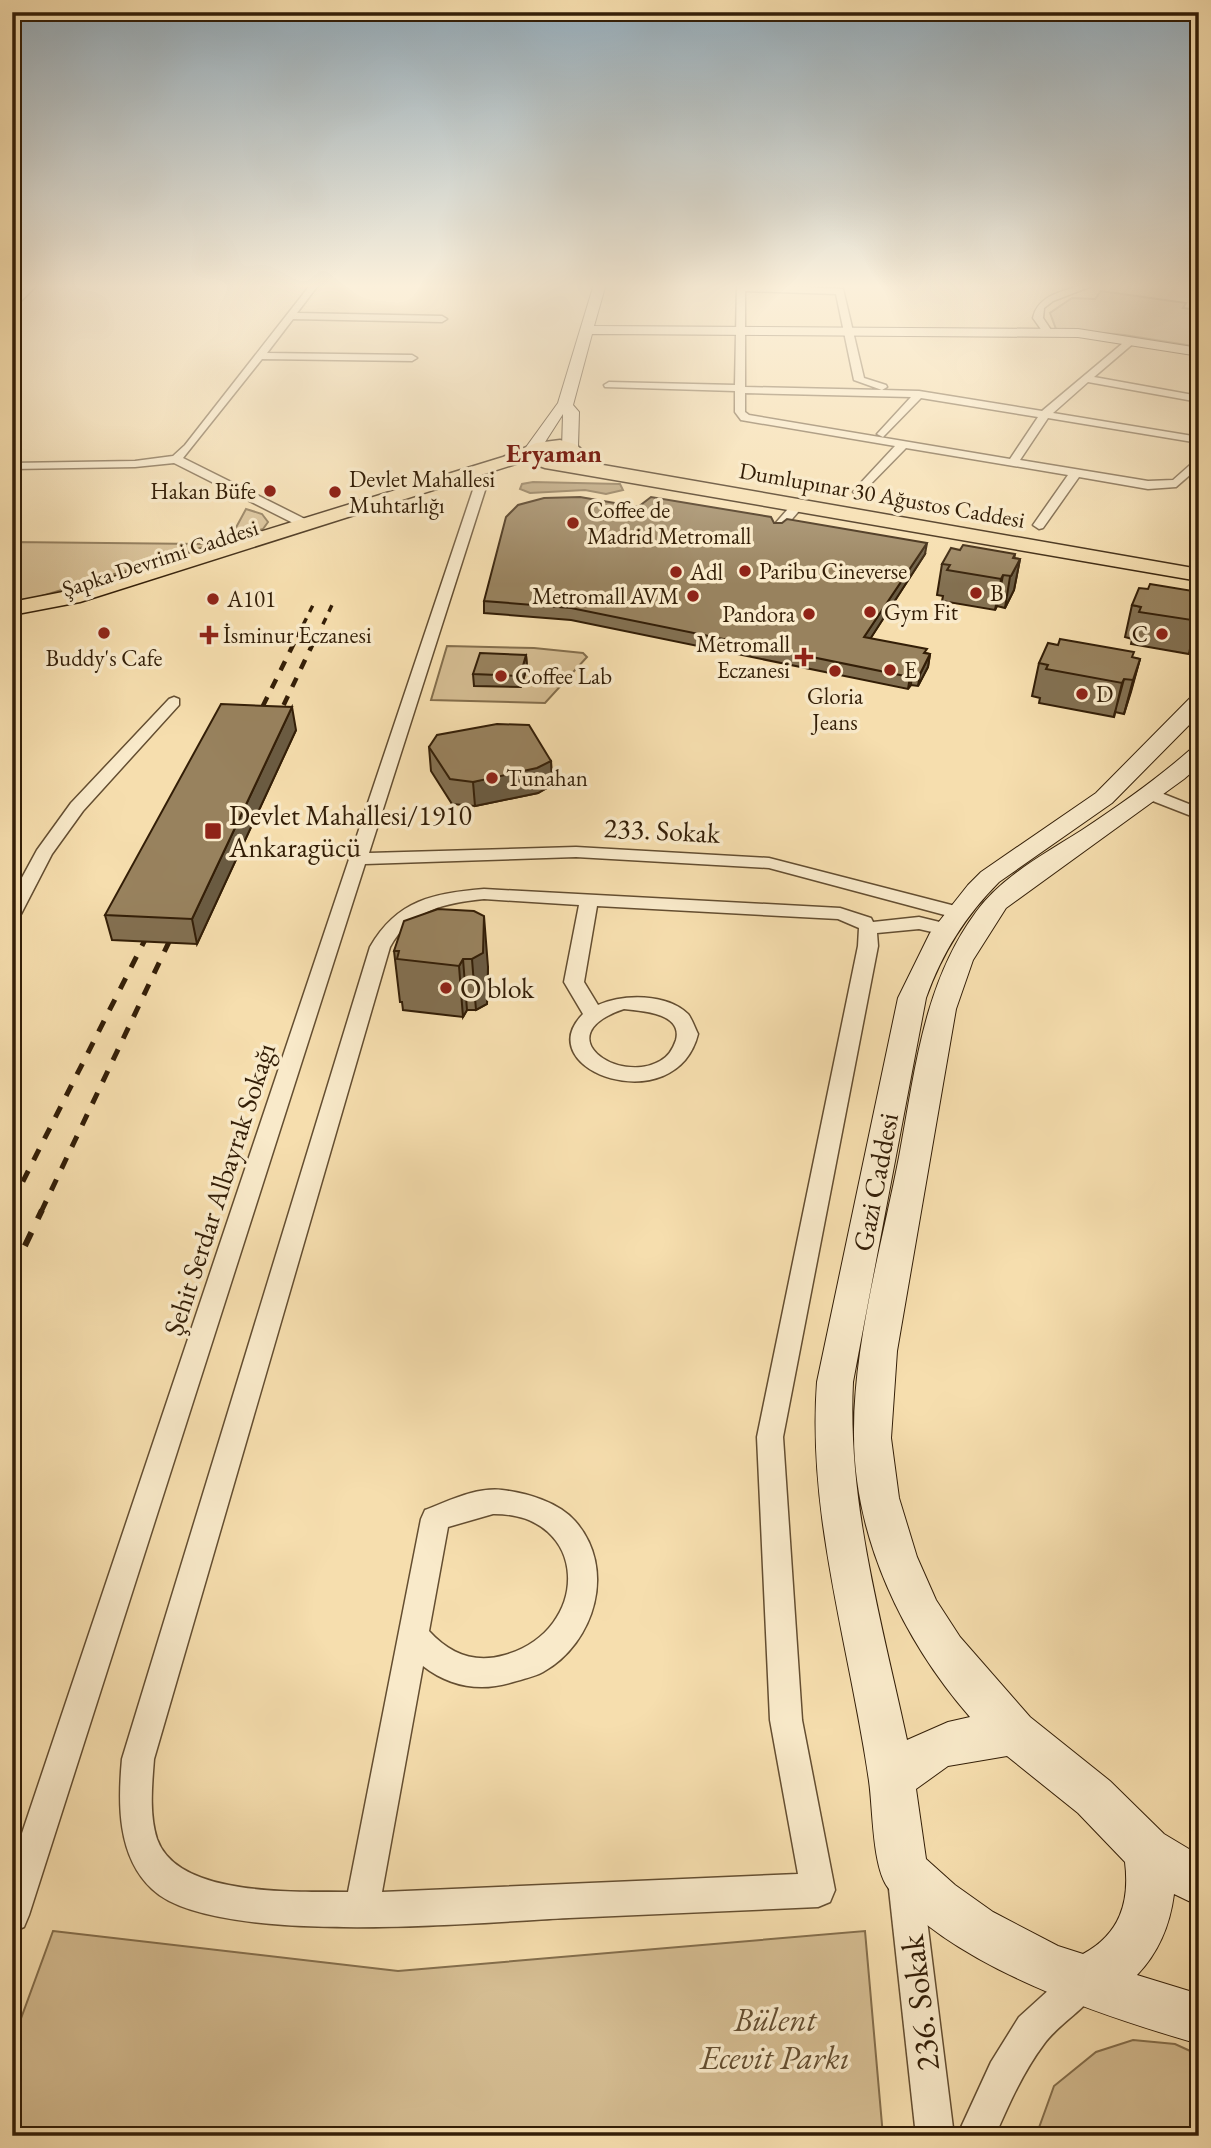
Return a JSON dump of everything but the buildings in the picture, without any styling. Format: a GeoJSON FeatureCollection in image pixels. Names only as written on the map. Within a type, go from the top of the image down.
{"type":"FeatureCollection","features":[{"type":"Feature","properties":{"kind":"main road"},"geometry":{"type":"LineString","coordinates":[[565,405],[571,412],[564,456],[534,460],[530,451],[545,435],[554,412],[565,405],[571,384]]}},
{"type":"Feature","properties":{"kind":"main road","name":"Şapka Devrimi Caddesi"},"geometry":{"type":"LineString","coordinates":[[12,624],[90,609],[312,527],[530,451]]}},
{"type":"Feature","properties":{"kind":"main road","name":"Şapka Devrimi Caddesi"},"geometry":{"type":"LineString","coordinates":[[12,609],[72,597],[564,456]]}},
{"type":"Feature","properties":{"kind":"main road","name":"Dumlupınar 30 Ağustos Caddesi"},"geometry":{"type":"LineString","coordinates":[[564,456],[798,505],[1199,575]]}},
{"type":"Feature","properties":{"kind":"main road","name":"Dumlupınar 30 Ağustos Caddesi"},"geometry":{"type":"LineString","coordinates":[[564,456],[643,466],[1199,562]]}},
{"type":"Feature","properties":{"kind":"main road","name":"Gazi Caddesi"},"geometry":{"type":"LineString","coordinates":[[892,1780],[844,1533],[832,1449],[832,1416],[835,1382],[906,1023],[921,973],[990,877],[1104,798],[1199,702]]}},
{"type":"Feature","properties":{"kind":"main road"},"geometry":{"type":"LineString","coordinates":[[1150,753],[1193,759]]}},
{"type":"Feature","properties":{"kind":"main road","name":"Gazi Caddesi"},"geometry":{"type":"LineString","coordinates":[[1014,1733],[975,1691],[936,1639],[908,1582],[884,1516],[874,1466],[873,1409],[880,1351],[925,1094],[957,926],[997,902],[1014,887],[1151,794],[1193,759]]}},
{"type":"Feature","properties":{"kind":"main road"},"geometry":{"type":"LineString","coordinates":[[1199,1882],[1147,1850],[1094,1797],[1014,1733],[958,1739],[937,1746],[907,1765],[892,1780],[904,1871],[938,1902],[976,1929],[1047,1967],[1199,2019]]}},
{"type":"Feature","properties":{"kind":"main road"},"geometry":{"type":"LineString","coordinates":[[1084,1980],[1115,1963],[1138,1937],[1151,1894],[1147,1850]]}},
{"type":"Feature","properties":{"kind":"street"},"geometry":{"type":"LineString","coordinates":[[12,466],[135,464],[176,458],[189,447],[237,384]]}},
{"type":"Feature","properties":{"kind":"street"},"geometry":{"type":"LineString","coordinates":[[740,384],[740,412],[751,420],[1076,474],[1148,485],[1169,485],[1181,480],[1199,460]]}},
{"type":"Feature","properties":{"kind":"street"},"geometry":{"type":"LineString","coordinates":[[877,384],[919,394],[1199,440]]}},
{"type":"Feature","properties":{"kind":"street"},"geometry":{"type":"LineString","coordinates":[[1013,463],[1045,414],[1080,384]]}},
{"type":"Feature","properties":{"kind":"street"},"geometry":{"type":"LineString","coordinates":[[1116,384],[1199,399]]}},
{"type":"Feature","properties":{"kind":"street"},"geometry":{"type":"LineString","coordinates":[[610,385],[919,394]]}},
{"type":"Feature","properties":{"kind":"street"},"geometry":{"type":"LineString","coordinates":[[883,434],[919,394]]}},
{"type":"Feature","properties":{"kind":"street"},"geometry":{"type":"LineString","coordinates":[[859,492],[903,445]]}},
{"type":"Feature","properties":{"kind":"street"},"geometry":{"type":"LineString","coordinates":[[176,458],[312,527]]}},
{"type":"Feature","properties":{"kind":"street"},"geometry":{"type":"LineString","coordinates":[[1039,525],[1076,474]]}},
{"type":"Feature","properties":{"kind":"street","name":"Şehit Serdar Albayrak Sokağı"},"geometry":{"type":"LineString","coordinates":[[12,1915],[482,481]]}},
{"type":"Feature","properties":{"kind":"street"},"geometry":{"type":"LineString","coordinates":[[777,529],[798,505]]}},
{"type":"Feature","properties":{"kind":"street"},"geometry":{"type":"LineString","coordinates":[[12,914],[43,855],[77,807],[174,702]]}},
{"type":"Feature","properties":{"kind":"street"},"geometry":{"type":"LineString","coordinates":[[1151,794],[1199,814]]}},
{"type":"Feature","properties":{"kind":"street","name":"233. Sokak"},"geometry":{"type":"LineString","coordinates":[[358,859],[576,852],[769,863],[957,926]]}},
{"type":"Feature","properties":{"kind":"street"},"geometry":{"type":"LineString","coordinates":[[484,894],[840,914],[864,922],[868,928],[867,946],[770,1437],[786,1720],[818,1890],[362,1910],[254,1905],[200,1897],[165,1880],[142,1847],[134,1808],[138,1759],[351,1039],[386,932],[402,916],[422,905],[452,896],[484,894]]}},
{"type":"Feature","properties":{"kind":"street"},"geometry":{"type":"LineString","coordinates":[[589,900],[574,982],[593,1014]]}},
{"type":"Feature","properties":{"kind":"street"},"geometry":{"type":"LineString","coordinates":[[868,928],[919,923],[957,926]]}},
{"type":"Feature","properties":{"kind":"street"},"geometry":{"type":"LineString","coordinates":[[623,1003],[656,1006],[681,1021],[687,1031],[688,1042],[684,1053],[674,1063],[658,1071],[640,1074],[612,1071],[589,1059],[581,1048],[579,1036],[583,1024],[593,1014],[623,1003]]}},
{"type":"Feature","properties":{"kind":"street"},"geometry":{"type":"LineString","coordinates":[[362,1910],[435,1519],[481,1504],[502,1502],[529,1507],[541,1513],[570,1538],[582,1561],[585,1587],[579,1614],[565,1639],[542,1658],[514,1671],[484,1675],[454,1669],[429,1655],[414,1635]]}},
{"type":"Feature","properties":{"kind":"street","name":"236. Sokak"},"geometry":{"type":"LineString","coordinates":[[904,1871],[935,2136]]}},
{"type":"Feature","properties":{"kind":"street"},"geometry":{"type":"LineString","coordinates":[[976,2136],[1004,2076],[1032,2030],[1084,1980]]}},
{"type":"Feature","properties":{"kind":"green space"},"geometry":{"type":"Polygon","coordinates":[[[246,509],[262,514],[268,522],[263,529],[32,599],[12,601],[12,542],[202,544],[232,535],[246,509]]]}},
{"type":"Feature","properties":{"kind":"green space"},"geometry":{"type":"Polygon","coordinates":[[[447,646],[534,648],[583,653],[587,657],[545,703],[431,700],[447,646]]]}},
{"type":"Feature","properties":{"kind":"green space","name":"Bülent Ecevit Parkı"},"geometry":{"type":"Polygon","coordinates":[[[53,1931],[398,1971],[865,1931],[883,2136],[12,2136],[12,2043],[53,1931]]]}},
{"type":"Feature","properties":{"kind":"green space"},"geometry":{"type":"Polygon","coordinates":[[[1133,2040],[1175,2044],[1199,2055],[1199,2136],[1036,2136],[1054,2086],[1096,2052],[1133,2040]]]}},
{"type":"Feature","properties":{"kind":"shaded area"},"geometry":{"type":"Polygon","coordinates":[[[522,484],[620,484],[623,490],[606,494],[585,490],[530,493],[520,489],[522,484]]]}},
{"type":"Feature","properties":{"kind":"railway"},"geometry":{"type":"LineString","coordinates":[[298,635],[313,605]]}},
{"type":"Feature","properties":{"kind":"railway"},"geometry":{"type":"LineString","coordinates":[[317,637],[332,605]]}},
{"type":"Feature","properties":{"kind":"railway"},"geometry":{"type":"LineString","coordinates":[[254,724],[298,635]]}},
{"type":"Feature","properties":{"kind":"railway"},"geometry":{"type":"LineString","coordinates":[[275,723],[317,635]]}},
{"type":"Feature","properties":{"kind":"railway"},"geometry":{"type":"LineString","coordinates":[[12,1203],[153,924]]}},
{"type":"Feature","properties":{"kind":"railway"},"geometry":{"type":"LineString","coordinates":[[41,1212],[177,925]]}},
{"type":"Feature","properties":{"kind":"railway"},"geometry":{"type":"LineString","coordinates":[[12,1273],[42,1210]]}},
{"type":"Feature","properties":{"kind":"place","name":"Hakan Büfe"},"geometry":{"type":"Point","coordinates":[270,491]}},
{"type":"Feature","properties":{"kind":"place","name":"Devlet Mahallesi Muhtarlığı"},"geometry":{"type":"Point","coordinates":[335,492]}},
{"type":"Feature","properties":{"kind":"place","name":"Coffee de Madrid Metromall"},"geometry":{"type":"Point","coordinates":[573,523]}},
{"type":"Feature","properties":{"kind":"place","name":"Paribu Cineverse"},"geometry":{"type":"Point","coordinates":[745,571]}},
{"type":"Feature","properties":{"kind":"place","name":"Adl"},"geometry":{"type":"Point","coordinates":[676,572]}},
{"type":"Feature","properties":{"kind":"place","name":"B"},"geometry":{"type":"Point","coordinates":[976,593]}},
{"type":"Feature","properties":{"kind":"place","name":"Metromall AVM"},"geometry":{"type":"Point","coordinates":[693,596]}},
{"type":"Feature","properties":{"kind":"place","name":"A101"},"geometry":{"type":"Point","coordinates":[213,599]}},
{"type":"Feature","properties":{"kind":"place","name":"Gym Fit"},"geometry":{"type":"Point","coordinates":[870,612]}},
{"type":"Feature","properties":{"kind":"place","name":"Pandora"},"geometry":{"type":"Point","coordinates":[809,614]}},
{"type":"Feature","properties":{"kind":"place","name":"Buddy's Cafe"},"geometry":{"type":"Point","coordinates":[104,633]}},
{"type":"Feature","properties":{"kind":"place","name":"C"},"geometry":{"type":"Point","coordinates":[1162,634]}},
{"type":"Feature","properties":{"kind":"place","name":"İsminur Eczanesi"},"geometry":{"type":"Point","coordinates":[209,635]}},
{"type":"Feature","properties":{"kind":"place","name":"Metromall Eczanesi"},"geometry":{"type":"Point","coordinates":[804,657]}},
{"type":"Feature","properties":{"kind":"place","name":"E"},"geometry":{"type":"Point","coordinates":[890,670]}},
{"type":"Feature","properties":{"kind":"place","name":"Gloria Jeans"},"geometry":{"type":"Point","coordinates":[835,671]}},
{"type":"Feature","properties":{"kind":"place","name":"Coffee Lab"},"geometry":{"type":"Point","coordinates":[501,676]}},
{"type":"Feature","properties":{"kind":"place","name":"D"},"geometry":{"type":"Point","coordinates":[1082,694]}},
{"type":"Feature","properties":{"kind":"place","name":"Tunahan"},"geometry":{"type":"Point","coordinates":[492,778]}},
{"type":"Feature","properties":{"kind":"place","name":"Devlet Mahallesi/1910 Ankaragücü"},"geometry":{"type":"Point","coordinates":[213,831]}},
{"type":"Feature","properties":{"kind":"place","name":"O blok"},"geometry":{"type":"Point","coordinates":[446,988]}},
{"type":"Feature","properties":{"kind":"district","name":"Eryaman"},"geometry":{"type":"Point","coordinates":[554,453]}}]}
